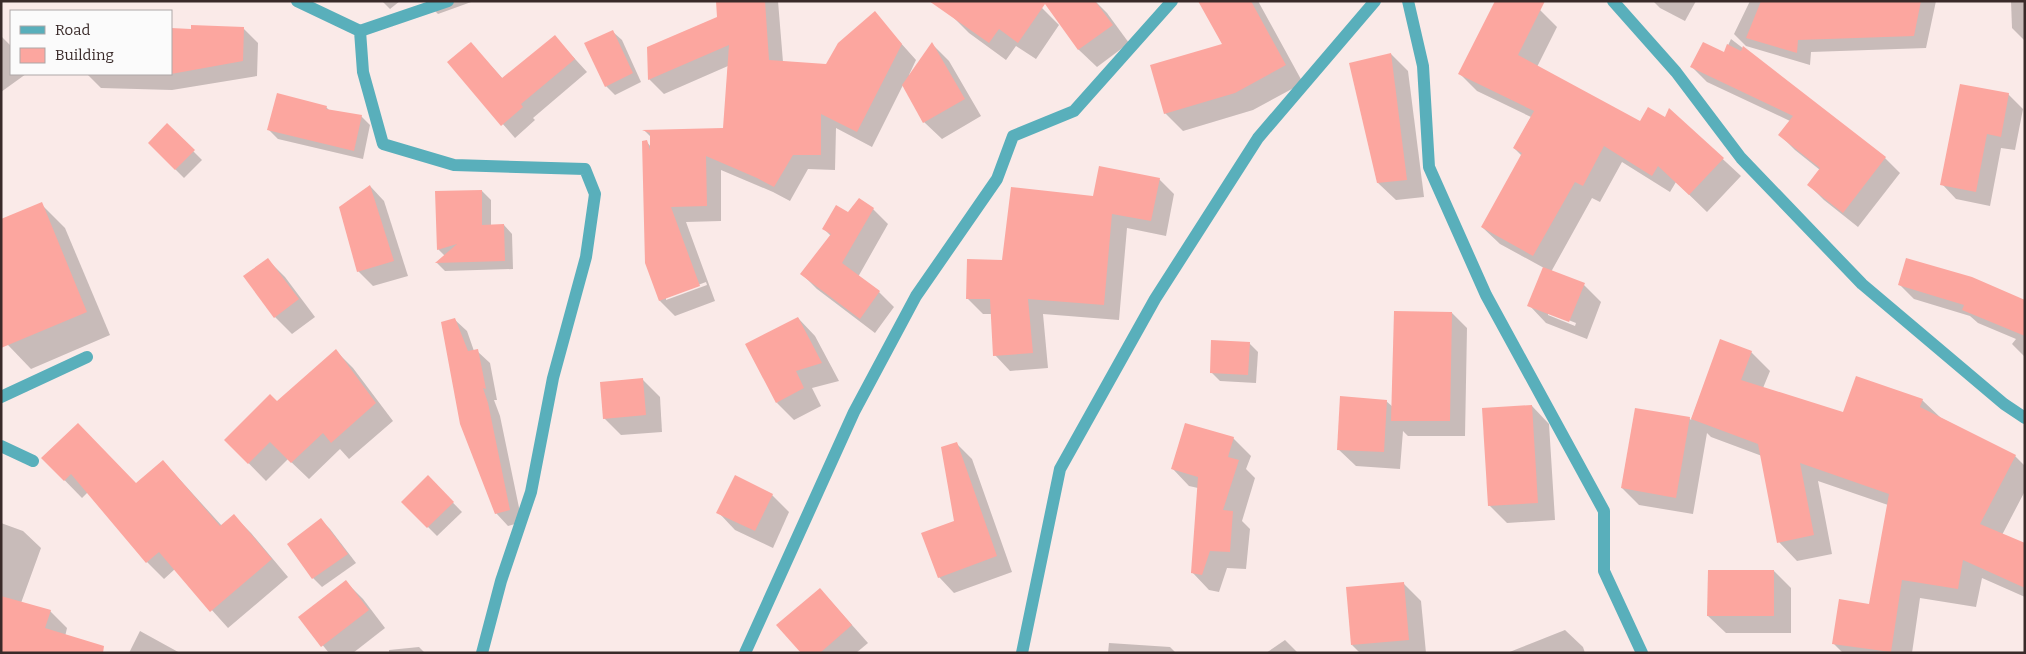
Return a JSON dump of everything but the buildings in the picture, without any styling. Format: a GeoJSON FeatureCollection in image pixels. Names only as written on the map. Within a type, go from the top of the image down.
{"type":"FeatureCollection","features":[{"type":"Feature","properties":{"kind":"street"},"geometry":{"type":"LineString","coordinates":[[296,1],[360,31],[448,1]]}},
{"type":"Feature","properties":{"kind":"street"},"geometry":{"type":"LineString","coordinates":[[745,653],[854,412],[916,296],[997,179],[1013,136],[1074,111],[1172,1]]}},
{"type":"Feature","properties":{"kind":"street"},"geometry":{"type":"LineString","coordinates":[[1022,653],[1060,469],[1155,299],[1258,138],[1375,1]]}},
{"type":"Feature","properties":{"kind":"street"},"geometry":{"type":"LineString","coordinates":[[1408,1],[1423,66],[1429,167],[1486,295],[1604,511],[1604,571],[1642,653]]}},
{"type":"Feature","properties":{"kind":"street"},"geometry":{"type":"LineString","coordinates":[[1613,1],[1676,72],[1741,158],[1862,284],[2004,404],[2025,418]]}},
{"type":"Feature","properties":{"kind":"street"},"geometry":{"type":"LineString","coordinates":[[360,31],[363,72],[383,144],[454,165],[586,169],[595,194],[586,257],[553,378],[531,492],[501,581],[482,653]]}},
{"type":"Feature","properties":{"kind":"street"},"geometry":{"type":"LineString","coordinates":[[1,397],[88,357]]}},
{"type":"Feature","properties":{"kind":"street"},"geometry":{"type":"LineString","coordinates":[[1,446],[33,462]]}}]}
